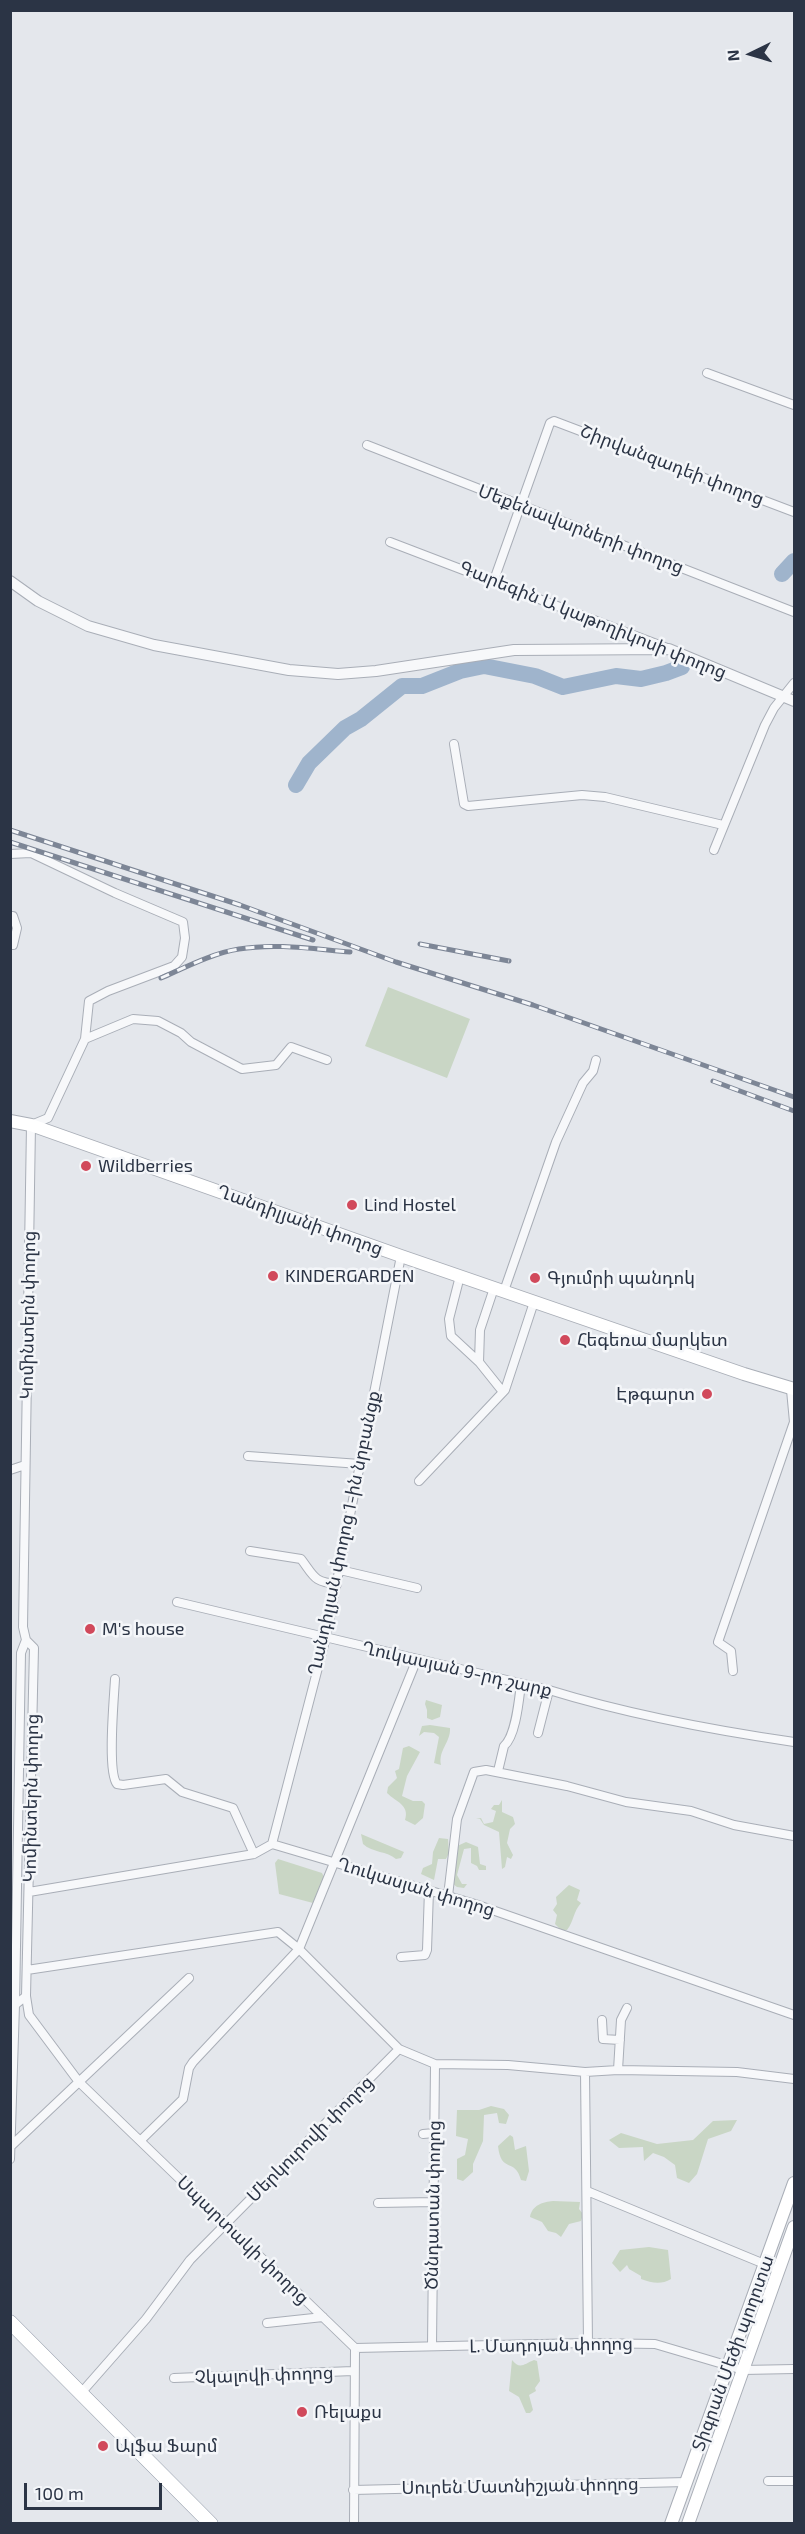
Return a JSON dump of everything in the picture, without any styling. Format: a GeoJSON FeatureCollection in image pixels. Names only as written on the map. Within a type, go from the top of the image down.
{"type":"FeatureCollection","features":[{"type":"Feature","properties":{"kind":"highway"},"geometry":{"type":"LineString","coordinates":[[11,2324],[211,2523]]}},
{"type":"Feature","properties":{"kind":"main road","name":"Ղանդիլյանի փողոց"},"geometry":{"type":"LineString","coordinates":[[10,1121],[32,1125],[401,1256],[793,1390]]}},
{"type":"Feature","properties":{"kind":"main road","name":"Տիգրան Մեծի պողոտա"},"geometry":{"type":"LineString","coordinates":[[670,2523],[795,2183]]}},
{"type":"Feature","properties":{"kind":"main road","name":"Տիգրան Մեծի պողոտա"},"geometry":{"type":"LineString","coordinates":[[688,2523],[779,2270],[791,2248],[795,2227]]}},
{"type":"Feature","properties":{"kind":"street"},"geometry":{"type":"LineString","coordinates":[[707,373],[795,405]]}},
{"type":"Feature","properties":{"kind":"street","name":"Շիրվանզադեի փողոց"},"geometry":{"type":"LineString","coordinates":[[521,506],[550,423],[557,421],[795,512]]}},
{"type":"Feature","properties":{"kind":"street","name":"Մեքենավարների փողոց"},"geometry":{"type":"LineString","coordinates":[[367,445],[795,612]]}},
{"type":"Feature","properties":{"kind":"street"},"geometry":{"type":"LineString","coordinates":[[494,580],[521,506]]}},
{"type":"Feature","properties":{"kind":"street","name":"Գարեգին Ա կաթողիկոսի փողոց"},"geometry":{"type":"LineString","coordinates":[[390,542],[494,580],[790,699]]}},
{"type":"Feature","properties":{"kind":"street"},"geometry":{"type":"LineString","coordinates":[[10,581],[38,601],[88,626],[154,645],[288,670],[338,674],[376,671],[514,650],[669,649]]}},
{"type":"Feature","properties":{"kind":"street"},"geometry":{"type":"LineString","coordinates":[[714,850],[765,725],[774,708],[790,699],[795,683]]}},
{"type":"Feature","properties":{"kind":"street"},"geometry":{"type":"LineString","coordinates":[[454,744],[466,805],[582,795],[605,797],[723,825]]}},
{"type":"Feature","properties":{"kind":"street"},"geometry":{"type":"LineString","coordinates":[[10,854],[32,853],[183,922],[185,939],[182,957],[174,966],[108,991],[89,1001],[85,1039],[48,1118],[32,1125]]}},
{"type":"Feature","properties":{"kind":"street"},"geometry":{"type":"LineString","coordinates":[[10,916],[16,928],[13,945],[10,945]]}},
{"type":"Feature","properties":{"kind":"street"},"geometry":{"type":"LineString","coordinates":[[85,1039],[133,1019],[158,1021],[181,1033],[191,1042],[242,1069],[276,1065],[291,1047],[327,1060]]}},
{"type":"Feature","properties":{"kind":"street"},"geometry":{"type":"LineString","coordinates":[[479,1362],[480,1330],[499,1290],[556,1142],[583,1083],[593,1071],[596,1060]]}},
{"type":"Feature","properties":{"kind":"street","name":"Կոմինտերն փողոց"},"geometry":{"type":"LineString","coordinates":[[26,1996],[34,1648],[26,1640],[23,1627],[32,1125]]}},
{"type":"Feature","properties":{"kind":"street","name":"Ղանդիլյան փողոց 1-ին նրբանցք"},"geometry":{"type":"LineString","coordinates":[[272,1844],[326,1637],[401,1256]]}},
{"type":"Feature","properties":{"kind":"street"},"geometry":{"type":"LineString","coordinates":[[460,1276],[449,1319],[451,1336],[479,1362],[503,1392]]}},
{"type":"Feature","properties":{"kind":"street"},"geometry":{"type":"LineString","coordinates":[[419,1481],[503,1392],[534,1302]]}},
{"type":"Feature","properties":{"kind":"street"},"geometry":{"type":"LineString","coordinates":[[732,1671],[731,1651],[718,1642],[794,1422],[793,1390]]}},
{"type":"Feature","properties":{"kind":"street"},"geometry":{"type":"LineString","coordinates":[[248,1456],[360,1464]]}},
{"type":"Feature","properties":{"kind":"street"},"geometry":{"type":"LineString","coordinates":[[10,1470],[25,1465]]}},
{"type":"Feature","properties":{"kind":"street"},"geometry":{"type":"LineString","coordinates":[[250,1551],[301,1558],[314,1579],[323,1583],[337,1584]]}},
{"type":"Feature","properties":{"kind":"street"},"geometry":{"type":"LineString","coordinates":[[340,1570],[417,1588]]}},
{"type":"Feature","properties":{"kind":"street","name":"Ղուկասյան 9-րդ շարք"},"geometry":{"type":"LineString","coordinates":[[177,1602],[549,1690],[587,1702],[714,1730],[795,1742]]}},
{"type":"Feature","properties":{"kind":"street"},"geometry":{"type":"LineString","coordinates":[[10,2159],[15,2005],[15,1782],[21,1653],[26,1640]]}},
{"type":"Feature","properties":{"kind":"street"},"geometry":{"type":"LineString","coordinates":[[141,2140],[183,2099],[192,2062],[299,1949],[336,1864],[417,1659]]}},
{"type":"Feature","properties":{"kind":"street"},"geometry":{"type":"LineString","coordinates":[[115,1680],[112,1757],[114,1780],[117,1784],[166,1779],[182,1792],[233,1808],[254,1854]]}},
{"type":"Feature","properties":{"kind":"street"},"geometry":{"type":"LineString","coordinates":[[498,1771],[504,1746],[508,1743],[512,1731],[521,1684]]}},
{"type":"Feature","properties":{"kind":"street"},"geometry":{"type":"LineString","coordinates":[[538,1733],[549,1690]]}},
{"type":"Feature","properties":{"kind":"street"},"geometry":{"type":"LineString","coordinates":[[448,1896],[456,1819],[474,1772],[498,1771],[626,1802],[691,1811],[734,1825],[795,1836]]}},
{"type":"Feature","properties":{"kind":"street"},"geometry":{"type":"LineString","coordinates":[[15,1782],[32,1783]]}},
{"type":"Feature","properties":{"kind":"street"},"geometry":{"type":"LineString","coordinates":[[29,1892],[254,1854],[272,1844]]}},
{"type":"Feature","properties":{"kind":"street","name":"Ղուկասյան փողոց"},"geometry":{"type":"LineString","coordinates":[[272,1844],[448,1896],[795,2015]]}},
{"type":"Feature","properties":{"kind":"street"},"geometry":{"type":"LineString","coordinates":[[401,1957],[425,1955],[428,1950],[429,1890]]}},
{"type":"Feature","properties":{"kind":"street"},"geometry":{"type":"LineString","coordinates":[[27,1970],[278,1932],[299,1949],[399,2049],[435,2064],[508,2065],[585,2072],[618,2070],[737,2072],[795,2079]]}},
{"type":"Feature","properties":{"kind":"street"},"geometry":{"type":"LineString","coordinates":[[11,2146],[189,1978]]}},
{"type":"Feature","properties":{"kind":"street"},"geometry":{"type":"LineString","coordinates":[[15,2005],[26,1996]]}},
{"type":"Feature","properties":{"kind":"street","name":"Սպարտակի փողոց"},"geometry":{"type":"LineString","coordinates":[[26,1996],[29,2015],[79,2082],[355,2348]]}},
{"type":"Feature","properties":{"kind":"street"},"geometry":{"type":"LineString","coordinates":[[618,2070],[621,2028],[627,2008]]}},
{"type":"Feature","properties":{"kind":"street"},"geometry":{"type":"LineString","coordinates":[[620,2040],[603,2038],[603,2023],[621,2028]]}},
{"type":"Feature","properties":{"kind":"street","name":"Մերկուրովի փողոց"},"geometry":{"type":"LineString","coordinates":[[81,2393],[146,2319],[190,2260],[399,2049]]}},
{"type":"Feature","properties":{"kind":"street","name":"Ծննդատան փողոց"},"geometry":{"type":"LineString","coordinates":[[432,2346],[435,2064]]}},
{"type":"Feature","properties":{"kind":"street"},"geometry":{"type":"LineString","coordinates":[[585,2072],[588,2343]]}},
{"type":"Feature","properties":{"kind":"street"},"geometry":{"type":"LineString","coordinates":[[423,2134],[434,2133]]}},
{"type":"Feature","properties":{"kind":"street"},"geometry":{"type":"LineString","coordinates":[[586,2191],[779,2270]]}},
{"type":"Feature","properties":{"kind":"street"},"geometry":{"type":"LineString","coordinates":[[378,2203],[434,2202]]}},
{"type":"Feature","properties":{"kind":"street"},"geometry":{"type":"LineString","coordinates":[[267,2323],[323,2317]]}},
{"type":"Feature","properties":{"kind":"street","name":"Լ. Մադոյան փողոց"},"geometry":{"type":"LineString","coordinates":[[355,2348],[588,2343],[655,2344],[744,2370],[795,2369]]}},
{"type":"Feature","properties":{"kind":"street"},"geometry":{"type":"LineString","coordinates":[[354,2523],[353,2371],[355,2348]]}},
{"type":"Feature","properties":{"kind":"street","name":"Չկալովի փողոց"},"geometry":{"type":"LineString","coordinates":[[174,2378],[353,2371]]}},
{"type":"Feature","properties":{"kind":"street"},"geometry":{"type":"LineString","coordinates":[[768,2481],[795,2481]]}},
{"type":"Feature","properties":{"kind":"street","name":"Սուրեն Մատնիշյան փողոց"},"geometry":{"type":"LineString","coordinates":[[353,2490],[686,2482]]}},
{"type":"Feature","properties":{"kind":"green space"},"geometry":{"type":"Polygon","coordinates":[[[388,987],[470,1019],[447,1078],[365,1046],[388,987]]]}},
{"type":"Feature","properties":{"kind":"green space"},"geometry":{"type":"Polygon","coordinates":[[[426,1700],[442,1705],[440,1717],[432,1720],[427,1718],[426,1700]]]}},
{"type":"Feature","properties":{"kind":"green space"},"geometry":{"type":"Polygon","coordinates":[[[422,1726],[450,1728],[449,1738],[441,1755],[441,1765],[434,1763],[439,1737],[434,1733],[424,1732],[419,1736],[422,1726]]]}},
{"type":"Feature","properties":{"kind":"green space"},"geometry":{"type":"Polygon","coordinates":[[[409,1746],[420,1752],[407,1776],[402,1796],[413,1801],[422,1801],[425,1804],[423,1818],[415,1825],[405,1820],[404,1807],[387,1793],[388,1787],[397,1778],[395,1771],[399,1769],[403,1748],[409,1746]]]}},
{"type":"Feature","properties":{"kind":"green space"},"geometry":{"type":"Polygon","coordinates":[[[502,1800],[502,1812],[513,1817],[515,1824],[510,1829],[507,1843],[513,1855],[511,1859],[507,1857],[505,1867],[502,1869],[499,1832],[484,1825],[480,1819],[476,1819],[481,1818],[484,1824],[493,1822],[496,1811],[491,1809],[494,1805],[499,1805],[502,1800]]]}},
{"type":"Feature","properties":{"kind":"green space"},"geometry":{"type":"Polygon","coordinates":[[[361,1834],[404,1852],[401,1858],[396,1859],[367,1847],[363,1844],[361,1834]]]}},
{"type":"Feature","properties":{"kind":"green space"},"geometry":{"type":"Polygon","coordinates":[[[439,1838],[448,1839],[449,1853],[446,1859],[438,1859],[434,1880],[421,1874],[423,1868],[432,1864],[433,1852],[439,1838]]]}},
{"type":"Feature","properties":{"kind":"green space"},"geometry":{"type":"Polygon","coordinates":[[[466,1842],[478,1847],[480,1864],[486,1866],[486,1870],[479,1870],[471,1863],[471,1848],[464,1849],[457,1875],[462,1884],[467,1884],[464,1888],[453,1884],[455,1847],[466,1842]]]}},
{"type":"Feature","properties":{"kind":"green space"},"geometry":{"type":"Polygon","coordinates":[[[278,1859],[322,1873],[324,1877],[313,1903],[279,1894],[275,1863],[278,1859]]]}},
{"type":"Feature","properties":{"kind":"green space"},"geometry":{"type":"Polygon","coordinates":[[[569,1885],[580,1890],[577,1900],[581,1903],[567,1930],[561,1930],[555,1924],[557,1915],[553,1910],[557,1904],[556,1897],[569,1885]]]}},
{"type":"Feature","properties":{"kind":"green space"},"geometry":{"type":"Polygon","coordinates":[[[491,2106],[504,2109],[509,2115],[506,2124],[499,2123],[497,2113],[484,2115],[483,2141],[473,2164],[473,2172],[463,2181],[457,2179],[457,2159],[465,2155],[468,2139],[456,2136],[457,2110],[479,2110],[491,2106]]]}},
{"type":"Feature","properties":{"kind":"green space"},"geometry":{"type":"Polygon","coordinates":[[[737,2120],[731,2131],[708,2139],[697,2174],[689,2183],[677,2178],[675,2165],[664,2157],[653,2153],[644,2161],[643,2147],[619,2148],[609,2140],[621,2133],[657,2144],[693,2140],[713,2121],[737,2120]]]}},
{"type":"Feature","properties":{"kind":"green space"},"geometry":{"type":"Polygon","coordinates":[[[510,2135],[513,2137],[515,2150],[526,2146],[529,2171],[526,2181],[521,2180],[515,2169],[505,2163],[500,2155],[498,2146],[510,2135]]]}},
{"type":"Feature","properties":{"kind":"green space"},"geometry":{"type":"Polygon","coordinates":[[[553,2201],[580,2202],[579,2209],[583,2214],[581,2221],[569,2224],[561,2237],[548,2231],[542,2222],[530,2217],[536,2207],[553,2201]]]}},
{"type":"Feature","properties":{"kind":"green space"},"geometry":{"type":"Polygon","coordinates":[[[649,2247],[668,2250],[671,2279],[660,2283],[649,2282],[641,2279],[641,2276],[629,2269],[627,2265],[620,2272],[612,2263],[620,2250],[649,2247]]]}},
{"type":"Feature","properties":{"kind":"green space"},"geometry":{"type":"Polygon","coordinates":[[[512,2360],[517,2365],[537,2361],[540,2381],[535,2388],[536,2391],[529,2395],[533,2410],[530,2413],[526,2413],[519,2397],[509,2391],[512,2360]]]}},
{"type":"Feature","properties":{"kind":"waterway"},"geometry":{"type":"LineString","coordinates":[[782,574],[794,561]]}},
{"type":"Feature","properties":{"kind":"waterway"},"geometry":{"type":"LineString","coordinates":[[296,785],[309,763],[345,728],[361,719],[402,686],[422,686],[460,671],[484,666],[535,676],[563,687],[616,676],[641,679],[682,667]]}},
{"type":"Feature","properties":{"kind":"railway"},"geometry":{"type":"LineString","coordinates":[[10,830],[240,905],[396,962],[533,1005],[794,1097]]}},
{"type":"Feature","properties":{"kind":"railway"},"geometry":{"type":"LineString","coordinates":[[10,842],[313,940]]}},
{"type":"Feature","properties":{"kind":"railway"},"geometry":{"type":"LineString","coordinates":[[420,944],[509,961]]}},
{"type":"Feature","properties":{"kind":"railway"},"geometry":{"type":"LineString","coordinates":[[161,978],[209,957],[253,947],[308,948],[350,952]]}},
{"type":"Feature","properties":{"kind":"railway"},"geometry":{"type":"LineString","coordinates":[[713,1081],[794,1111]]}},
{"type":"Feature","properties":{"kind":"place","name":"Wildberries"},"geometry":{"type":"Point","coordinates":[86,1166]}},
{"type":"Feature","properties":{"kind":"place","name":"Lind Hostel"},"geometry":{"type":"Point","coordinates":[352,1205]}},
{"type":"Feature","properties":{"kind":"place","name":"KINDERGARDEN"},"geometry":{"type":"Point","coordinates":[273,1276]}},
{"type":"Feature","properties":{"kind":"place","name":"Գյումրի պանդոկ"},"geometry":{"type":"Point","coordinates":[535,1278]}},
{"type":"Feature","properties":{"kind":"place","name":"Հեգեռա մարկետ"},"geometry":{"type":"Point","coordinates":[565,1340]}},
{"type":"Feature","properties":{"kind":"place","name":"Էթգարտ"},"geometry":{"type":"Point","coordinates":[707,1394]}},
{"type":"Feature","properties":{"kind":"place","name":"M's house"},"geometry":{"type":"Point","coordinates":[90,1629]}},
{"type":"Feature","properties":{"kind":"place","name":"Ռելաքս"},"geometry":{"type":"Point","coordinates":[302,2412]}},
{"type":"Feature","properties":{"kind":"place","name":"Ալֆա Ֆարմ"},"geometry":{"type":"Point","coordinates":[103,2446]}}]}
